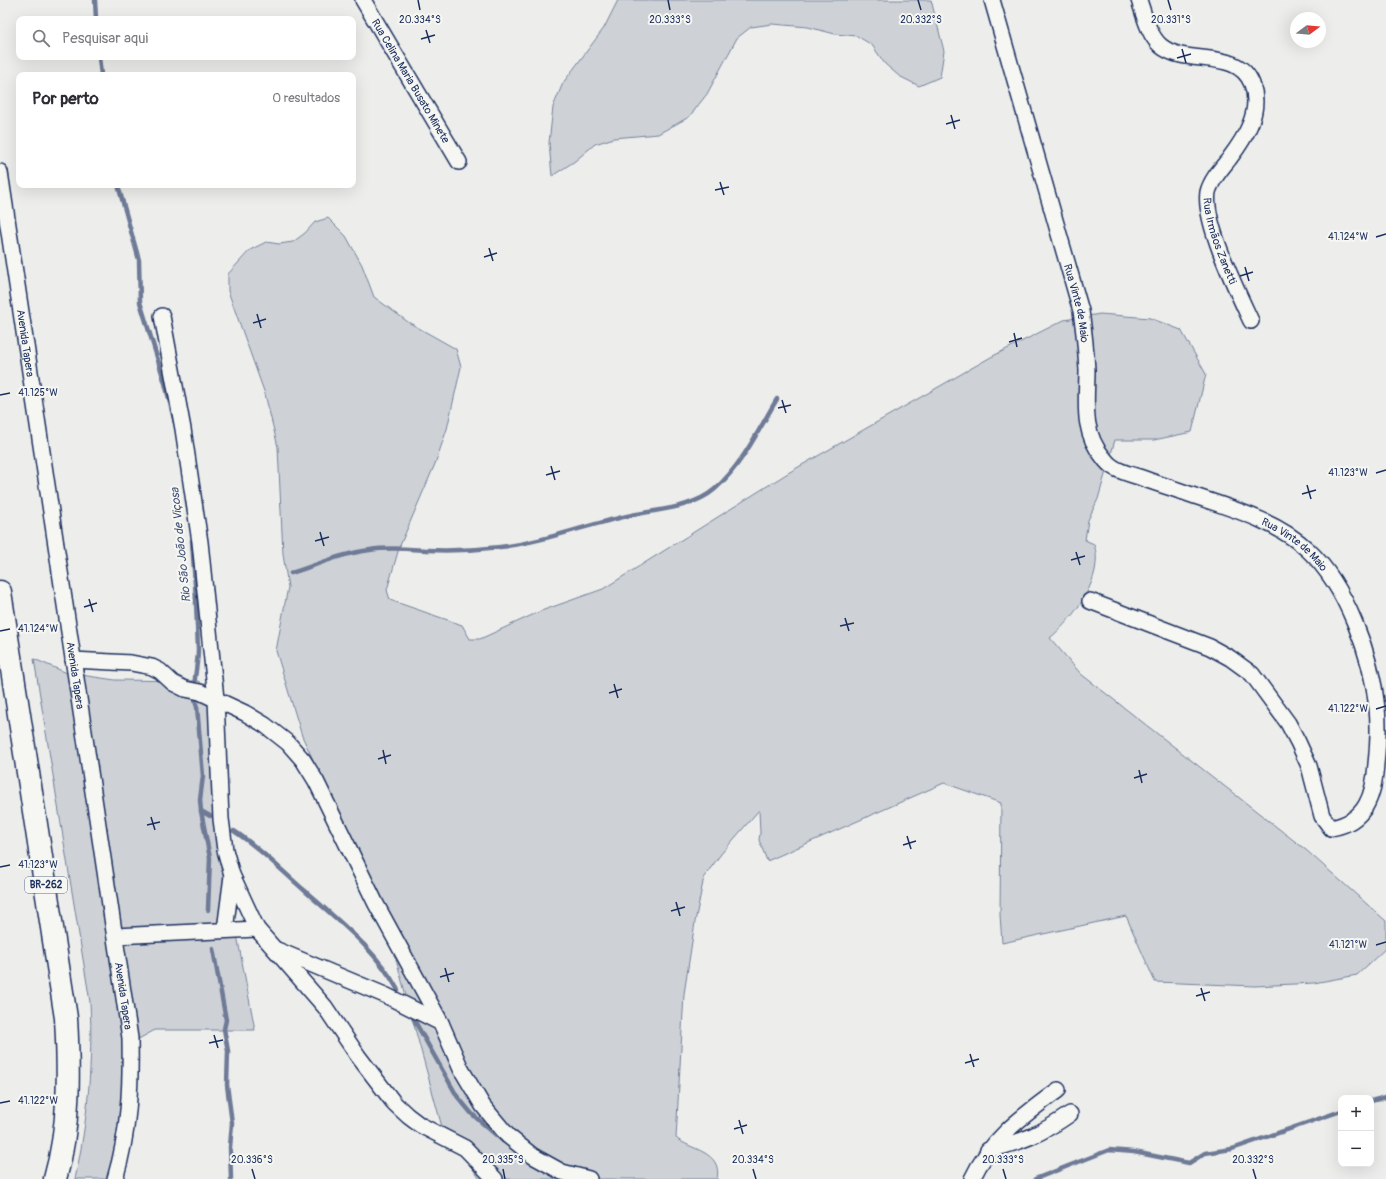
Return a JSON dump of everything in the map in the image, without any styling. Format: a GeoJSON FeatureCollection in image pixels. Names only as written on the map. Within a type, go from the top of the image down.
{"type":"FeatureCollection","features":[{"type":"Feature","properties":{"kind":"highway","name":"BR-262"},"geometry":{"type":"LineString","coordinates":[[0,592],[66,1018],[68,1081],[63,1140],[55,1179]]}},
{"type":"Feature","properties":{"kind":"street","name":"Rua Celina Maria Busato Minete"},"geometry":{"type":"LineString","coordinates":[[363,0],[459,162]]}},
{"type":"Feature","properties":{"kind":"street","name":"Rua Vinte de Maio"},"geometry":{"type":"LineString","coordinates":[[992,0],[1081,311],[1085,338],[1087,371],[1086,418],[1096,447],[1111,467],[1249,516],[1280,530],[1308,550],[1330,574],[1351,613],[1371,672],[1377,708],[1378,741],[1375,778],[1368,805],[1358,816],[1348,823],[1330,828],[1322,816],[1309,766],[1298,742],[1284,718],[1252,674],[1230,658],[1210,647],[1090,602]]}},
{"type":"Feature","properties":{"kind":"street","name":"Rua Irmãos Zanetti"},"geometry":{"type":"LineString","coordinates":[[1139,0],[1149,28],[1160,46],[1170,52],[1230,63],[1244,71],[1252,84],[1254,107],[1253,118],[1246,136],[1216,174],[1208,192],[1209,210],[1216,239],[1251,321]]}},
{"type":"Feature","properties":{"kind":"street","name":"Avenida Tapera"},"geometry":{"type":"LineString","coordinates":[[0,172],[130,1038],[131,1093],[125,1139],[114,1179]]}},
{"type":"Feature","properties":{"kind":"street"},"geometry":{"type":"LineString","coordinates":[[162,316],[194,498],[209,621],[216,700],[221,819],[225,850],[232,875],[257,929],[325,1007],[358,1056],[394,1103],[408,1116],[420,1124],[465,1148],[495,1179]]}},
{"type":"Feature","properties":{"kind":"street"},"geometry":{"type":"LineString","coordinates":[[73,660],[130,663],[152,667],[160,671],[173,683],[185,689],[200,692],[265,725],[288,743],[303,760],[331,810],[376,904],[441,1023],[461,1069],[483,1106],[508,1136],[539,1159],[562,1172],[589,1179]]}},
{"type":"Feature","properties":{"kind":"street"},"geometry":{"type":"LineString","coordinates":[[225,930],[232,875]]}},
{"type":"Feature","properties":{"kind":"street"},"geometry":{"type":"LineString","coordinates":[[114,936],[257,929]]}},
{"type":"Feature","properties":{"kind":"street"},"geometry":{"type":"LineString","coordinates":[[274,949],[380,993],[441,1023]]}},
{"type":"Feature","properties":{"kind":"street"},"geometry":{"type":"LineString","coordinates":[[972,1179],[988,1150],[1021,1117],[1058,1090]]}},
{"type":"Feature","properties":{"kind":"street"},"geometry":{"type":"LineString","coordinates":[[988,1150],[1021,1142],[1038,1134],[1070,1114]]}},
{"type":"Feature","properties":{"kind":"shaded area"},"geometry":{"type":"Polygon","coordinates":[[[618,0],[931,0],[944,51],[940,77],[919,86],[899,76],[885,64],[872,45],[857,36],[835,34],[808,27],[772,24],[751,27],[737,38],[707,94],[689,117],[658,134],[614,138],[595,144],[575,161],[552,176],[549,143],[553,107],[563,83],[604,28],[618,0]]]}},
{"type":"Feature","properties":{"kind":"shaded area"},"geometry":{"type":"Polygon","coordinates":[[[328,218],[346,236],[362,265],[374,297],[408,322],[456,349],[461,367],[447,429],[435,464],[399,548],[387,590],[390,600],[462,625],[470,639],[480,639],[541,611],[603,589],[788,473],[991,357],[1064,320],[1100,314],[1150,318],[1181,330],[1206,374],[1192,432],[1154,440],[1115,440],[1098,499],[1088,520],[1085,540],[1094,544],[1096,557],[1095,570],[1091,583],[1085,596],[1069,620],[1050,638],[1081,674],[1306,850],[1386,921],[1386,948],[1357,975],[1314,983],[1255,986],[1155,982],[1126,916],[1002,943],[1000,915],[1001,803],[944,783],[767,861],[759,840],[759,810],[721,854],[704,877],[695,922],[684,994],[676,1138],[704,1152],[715,1162],[718,1170],[717,1179],[480,1179],[442,1127],[394,952],[323,781],[302,736],[276,651],[288,587],[283,554],[278,447],[265,394],[228,291],[228,274],[250,250],[266,242],[279,244],[293,242],[305,233],[315,222],[328,218]]]}},
{"type":"Feature","properties":{"kind":"shaded area"},"geometry":{"type":"Polygon","coordinates":[[[34,659],[67,673],[115,680],[198,681],[213,692],[226,826],[217,847],[229,893],[255,1030],[155,1030],[133,1042],[110,1179],[75,1179],[80,1157],[86,1113],[90,1069],[90,1002],[34,659]]]}},
{"type":"Feature","properties":{"kind":"waterway","name":"Rio São João de Viçosa"},"geometry":{"type":"LineString","coordinates":[[95,0],[96,16]]}},
{"type":"Feature","properties":{"kind":"waterway","name":"Rio São João de Viçosa"},"geometry":{"type":"LineString","coordinates":[[99,60],[101,72]]}},
{"type":"Feature","properties":{"kind":"waterway","name":"Rio São João de Viçosa"},"geometry":{"type":"LineString","coordinates":[[119,188],[139,260],[140,302],[165,383],[175,423]]}},
{"type":"Feature","properties":{"kind":"waterway"},"geometry":{"type":"LineString","coordinates":[[291,573],[340,556],[377,549],[464,550],[517,545],[632,515],[686,504],[697,500],[715,489],[734,469],[777,399]]}},
{"type":"Feature","properties":{"kind":"waterway","name":"Rio São João de Viçosa"},"geometry":{"type":"LineString","coordinates":[[192,541],[198,649],[194,693],[197,707],[203,776],[200,800],[201,811],[210,858],[208,910]]}},
{"type":"Feature","properties":{"kind":"waterway","name":"Rio São João de Viçosa"},"geometry":{"type":"LineString","coordinates":[[201,811],[210,816]]}},
{"type":"Feature","properties":{"kind":"waterway"},"geometry":{"type":"LineString","coordinates":[[234,831],[261,851],[343,924],[378,961],[398,990]]}},
{"type":"Feature","properties":{"kind":"waterway","name":"Rio São João de Viçosa"},"geometry":{"type":"LineString","coordinates":[[213,949],[226,1020],[224,1029],[228,1051],[227,1085],[232,1123],[230,1147],[231,1179]]}},
{"type":"Feature","properties":{"kind":"waterway"},"geometry":{"type":"LineString","coordinates":[[413,1018],[457,1096],[472,1114],[503,1141]]}},
{"type":"Feature","properties":{"kind":"waterway"},"geometry":{"type":"LineString","coordinates":[[1374,1100],[1386,1097]]}},
{"type":"Feature","properties":{"kind":"waterway"},"geometry":{"type":"LineString","coordinates":[[1035,1179],[1109,1150],[1134,1152],[1189,1163],[1205,1153],[1232,1149],[1338,1112]]}}]}
